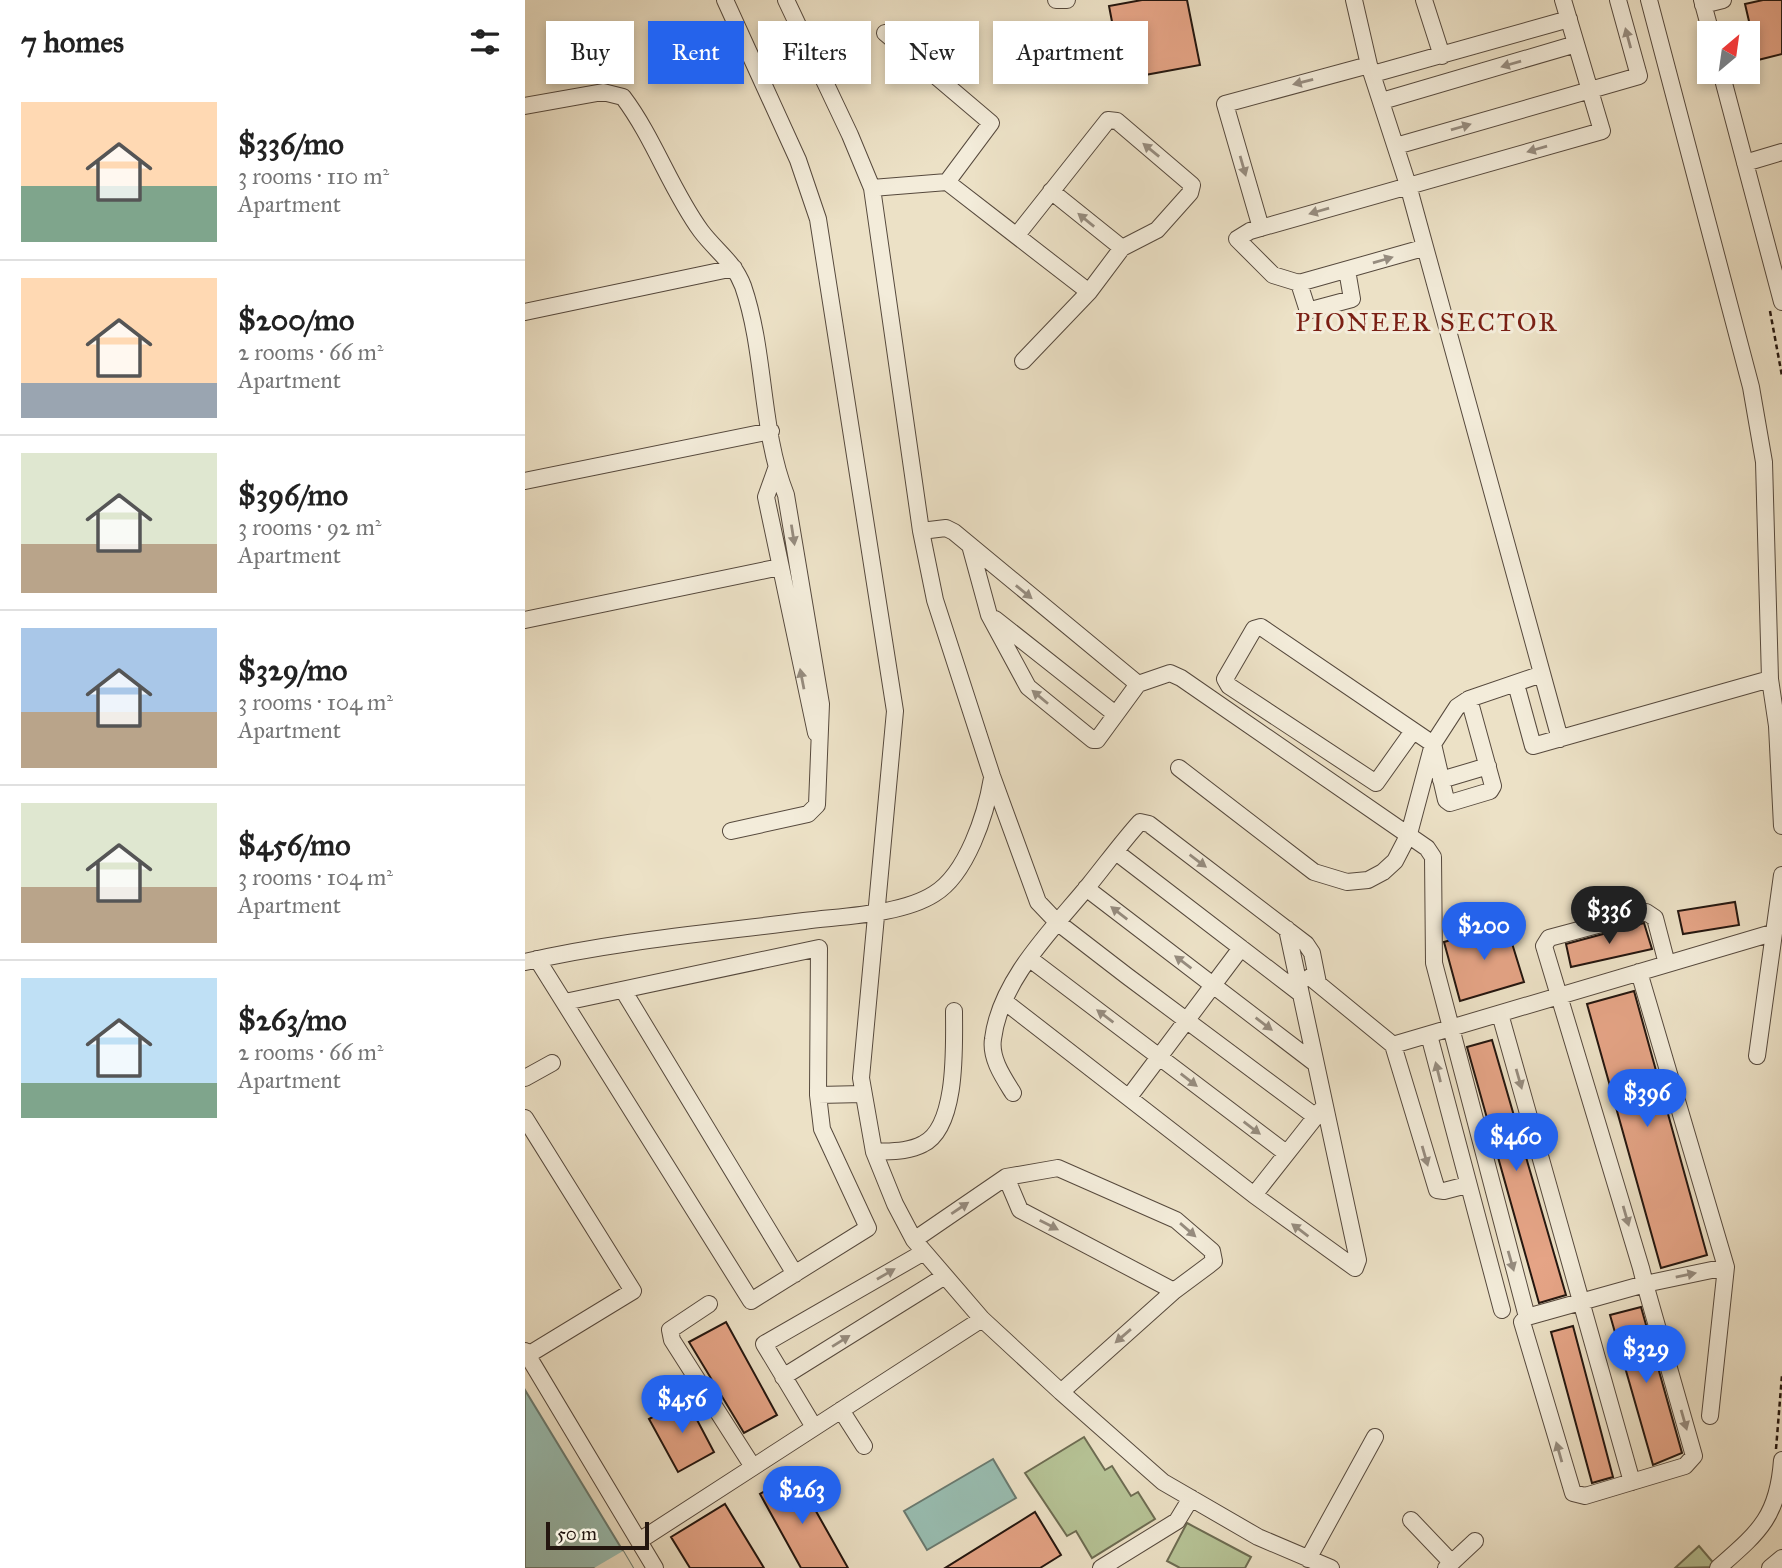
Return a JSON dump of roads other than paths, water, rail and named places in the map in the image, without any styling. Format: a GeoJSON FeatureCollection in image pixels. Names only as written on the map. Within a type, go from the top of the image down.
{"type":"FeatureCollection","features":[{"type":"Feature","properties":{"kind":"street"},"geometry":{"type":"LineString","coordinates":[[725,0],[798,160],[818,219],[895,711],[861,1078],[874,1152],[894,1204],[919,1246],[982,1319],[1163,1482],[1299,1560],[1331,1568]]}},
{"type":"Feature","properties":{"kind":"street"},"geometry":{"type":"LineString","coordinates":[[786,0],[872,188],[921,531],[935,600],[992,776],[1038,901],[1058,922],[1187,1020],[1320,1111]]}},
{"type":"Feature","properties":{"kind":"street"},"geometry":{"type":"LineString","coordinates":[[1056,0],[1067,0]]}},
{"type":"Feature","properties":{"kind":"street"},"geometry":{"type":"LineString","coordinates":[[1354,0],[1371,70],[1408,185],[1423,248],[1560,739]]}},
{"type":"Feature","properties":{"kind":"street"},"geometry":{"type":"LineString","coordinates":[[1424,0],[1442,56]]}},
{"type":"Feature","properties":{"kind":"street"},"geometry":{"type":"LineString","coordinates":[[1423,248],[1299,283],[1273,275],[1238,243],[1237,239],[1261,228],[1602,131],[1563,0]]}},
{"type":"Feature","properties":{"kind":"street"},"geometry":{"type":"LineString","coordinates":[[1396,146],[1639,76],[1618,0]]}},
{"type":"Feature","properties":{"kind":"street"},"geometry":{"type":"LineString","coordinates":[[1649,0],[1751,387],[1764,462],[1770,679],[1782,826]]}},
{"type":"Feature","properties":{"kind":"street"},"geometry":{"type":"LineString","coordinates":[[1708,21],[1703,3],[1723,0]]}},
{"type":"Feature","properties":{"kind":"street"},"geometry":{"type":"LineString","coordinates":[[1261,228],[1225,104],[1442,56],[1569,19]]}},
{"type":"Feature","properties":{"kind":"street"},"geometry":{"type":"LineString","coordinates":[[1382,101],[1576,44]]}},
{"type":"Feature","properties":{"kind":"street"},"geometry":{"type":"LineString","coordinates":[[945,84],[991,123],[947,182]]}},
{"type":"Feature","properties":{"kind":"street"},"geometry":{"type":"LineString","coordinates":[[1724,84],[1782,302]]}},
{"type":"Feature","properties":{"kind":"street"},"geometry":{"type":"LineString","coordinates":[[525,106],[603,92],[623,97],[701,230],[734,268],[743,287],[753,328],[776,469],[786,495],[821,704],[817,805],[813,810],[731,831]]}},
{"type":"Feature","properties":{"kind":"street"},"geometry":{"type":"LineString","coordinates":[[1017,235],[1108,120],[1117,121],[1192,185],[1190,193],[1157,230],[1122,248],[1089,292],[1023,361]]}},
{"type":"Feature","properties":{"kind":"street"},"geometry":{"type":"LineString","coordinates":[[1745,163],[1782,152]]}},
{"type":"Feature","properties":{"kind":"street"},"geometry":{"type":"LineString","coordinates":[[872,188],[947,182],[1089,292]]}},
{"type":"Feature","properties":{"kind":"street"},"geometry":{"type":"LineString","coordinates":[[1051,191],[1122,248]]}},
{"type":"Feature","properties":{"kind":"street"},"geometry":{"type":"LineString","coordinates":[[525,312],[734,268]]}},
{"type":"Feature","properties":{"kind":"street"},"geometry":{"type":"LineString","coordinates":[[1299,283],[1307,308],[1311,310],[1352,299],[1347,270]]}},
{"type":"Feature","properties":{"kind":"street"},"geometry":{"type":"LineString","coordinates":[[525,481],[771,430]]}},
{"type":"Feature","properties":{"kind":"street"},"geometry":{"type":"LineString","coordinates":[[776,469],[767,497],[808,706],[820,745]]}},
{"type":"Feature","properties":{"kind":"street"},"geometry":{"type":"LineString","coordinates":[[921,531],[946,528],[1138,684]]}},
{"type":"Feature","properties":{"kind":"street"},"geometry":{"type":"LineString","coordinates":[[971,549],[989,615],[1028,687],[1093,740],[1097,740],[1114,713],[1138,684],[1163,674],[1181,678],[1409,834],[1433,857],[1434,963],[1527,1317]]}},
{"type":"Feature","properties":{"kind":"street"},"geometry":{"type":"LineString","coordinates":[[525,620],[780,567]]}},
{"type":"Feature","properties":{"kind":"street"},"geometry":{"type":"LineString","coordinates":[[989,615],[1114,713]]}},
{"type":"Feature","properties":{"kind":"street"},"geometry":{"type":"LineString","coordinates":[[1413,731],[1376,783],[1229,685],[1225,679],[1254,629],[1261,627],[1433,744],[1446,800],[1450,803],[1492,788],[1469,699]]}},
{"type":"Feature","properties":{"kind":"street"},"geometry":{"type":"LineString","coordinates":[[1179,768],[1323,877],[1347,882],[1368,880],[1395,861],[1409,834],[1433,744],[1448,717],[1469,699],[1542,674]]}},
{"type":"Feature","properties":{"kind":"street"},"geometry":{"type":"LineString","coordinates":[[1516,684],[1533,746],[1770,679]]}},
{"type":"Feature","properties":{"kind":"street"},"geometry":{"type":"LineString","coordinates":[[1441,780],[1488,766]]}},
{"type":"Feature","properties":{"kind":"street"},"geometry":{"type":"LineString","coordinates":[[565,1002],[819,948],[818,1095],[822,1129],[868,1228],[751,1301],[565,1002],[531,960],[612,945],[877,911],[933,895],[946,884],[975,838],[988,804],[992,776]]}},
{"type":"Feature","properties":{"kind":"street"},"geometry":{"type":"LineString","coordinates":[[1013,1093],[998,1068],[992,1041],[1004,1001],[1058,922],[1137,825],[1146,822],[1309,948],[1318,983]]}},
{"type":"Feature","properties":{"kind":"street"},"geometry":{"type":"LineString","coordinates":[[1116,852],[1301,993]]}},
{"type":"Feature","properties":{"kind":"street"},"geometry":{"type":"LineString","coordinates":[[1757,1055],[1782,875]]}},
{"type":"Feature","properties":{"kind":"street"},"geometry":{"type":"LineString","coordinates":[[1086,888],[1316,1063]]}},
{"type":"Feature","properties":{"kind":"street"},"geometry":{"type":"LineString","coordinates":[[1667,964],[1655,918],[1646,912],[1549,938],[1543,946],[1645,1283],[1694,1457],[1685,1466],[1585,1496],[1577,1495],[1570,1489],[1521,1327],[1527,1317],[1645,1283],[1726,1267]]}},
{"type":"Feature","properties":{"kind":"street"},"geometry":{"type":"LineString","coordinates":[[1004,1001],[1254,1195],[1356,1268],[1357,1261],[1320,1111],[1316,1063],[1287,929]]}},
{"type":"Feature","properties":{"kind":"street"},"geometry":{"type":"LineString","coordinates":[[1393,1045],[1772,933]]}},
{"type":"Feature","properties":{"kind":"street"},"geometry":{"type":"LineString","coordinates":[[1129,1097],[1241,948]]}},
{"type":"Feature","properties":{"kind":"street"},"geometry":{"type":"LineString","coordinates":[[1031,959],[1286,1153]]}},
{"type":"Feature","properties":{"kind":"street"},"geometry":{"type":"LineString","coordinates":[[1294,965],[1393,1045],[1434,1186],[1444,1191],[1467,1185]]}},
{"type":"Feature","properties":{"kind":"street"},"geometry":{"type":"LineString","coordinates":[[1639,972],[1726,1267],[1710,1416]]}},
{"type":"Feature","properties":{"kind":"street"},"geometry":{"type":"LineString","coordinates":[[623,990],[795,1274]]}},
{"type":"Feature","properties":{"kind":"street"},"geometry":{"type":"LineString","coordinates":[[874,1152],[914,1147],[925,1143],[940,1130],[951,1086],[954,1011]]}},
{"type":"Feature","properties":{"kind":"street"},"geometry":{"type":"LineString","coordinates":[[1500,1014],[1632,1482]]}},
{"type":"Feature","properties":{"kind":"street"},"geometry":{"type":"LineString","coordinates":[[1429,1035],[1501,1310]]}},
{"type":"Feature","properties":{"kind":"street"},"geometry":{"type":"LineString","coordinates":[[525,1078],[552,1063]]}},
{"type":"Feature","properties":{"kind":"street"},"geometry":{"type":"LineString","coordinates":[[818,1095],[863,1094]]}},
{"type":"Feature","properties":{"kind":"street"},"geometry":{"type":"LineString","coordinates":[[1254,1195],[1320,1111]]}},
{"type":"Feature","properties":{"kind":"street"},"geometry":{"type":"LineString","coordinates":[[525,1118],[633,1291],[526,1353],[639,1541],[650,1566]]}},
{"type":"Feature","properties":{"kind":"street"},"geometry":{"type":"LineString","coordinates":[[814,1427],[764,1345],[919,1246],[1006,1177],[1058,1168],[1176,1220],[1215,1256],[1209,1265],[1174,1291],[1061,1392]]}},
{"type":"Feature","properties":{"kind":"street"},"geometry":{"type":"LineString","coordinates":[[1006,1177],[1020,1210],[1174,1291]]}},
{"type":"Feature","properties":{"kind":"street"},"geometry":{"type":"LineString","coordinates":[[783,1377],[945,1276]]}},
{"type":"Feature","properties":{"kind":"street"},"geometry":{"type":"LineString","coordinates":[[709,1304],[675,1324],[670,1330],[672,1340],[753,1467]]}},
{"type":"Feature","properties":{"kind":"street"},"geometry":{"type":"LineString","coordinates":[[639,1541],[982,1319]]}},
{"type":"Feature","properties":{"kind":"street"},"geometry":{"type":"LineString","coordinates":[[841,1410],[864,1446]]}},
{"type":"Feature","properties":{"kind":"street"},"geometry":{"type":"LineString","coordinates":[[1299,1560],[1375,1437]]}},
{"type":"Feature","properties":{"kind":"street"},"geometry":{"type":"LineString","coordinates":[[1765,1525],[1781,1485],[1779,1455]]}},
{"type":"Feature","properties":{"kind":"street"},"geometry":{"type":"LineString","coordinates":[[1101,1568],[1177,1521],[1191,1498]]}},
{"type":"Feature","properties":{"kind":"street"},"geometry":{"type":"LineString","coordinates":[[1719,1568],[1782,1512]]}},
{"type":"Feature","properties":{"kind":"street"},"geometry":{"type":"LineString","coordinates":[[1411,1520],[1449,1565],[1475,1541]]}},
{"type":"Feature","properties":{"kind":"street"},"geometry":{"type":"LineString","coordinates":[[1770,1568],[1782,1558]]}},
{"type":"Feature","properties":{"kind":"water"},"geometry":{"type":"Polygon","coordinates":[[[525,1390],[623,1551],[633,1568],[525,1568],[525,1390]]]}},
{"type":"Feature","properties":{"kind":"water"},"geometry":{"type":"Polygon","coordinates":[[[993,1459],[1016,1498],[927,1550],[904,1511],[993,1459]]]}},
{"type":"Feature","properties":{"kind":"district","name":"PIONEER SECTOR"},"geometry":{"type":"Point","coordinates":[1427,322]}}]}
